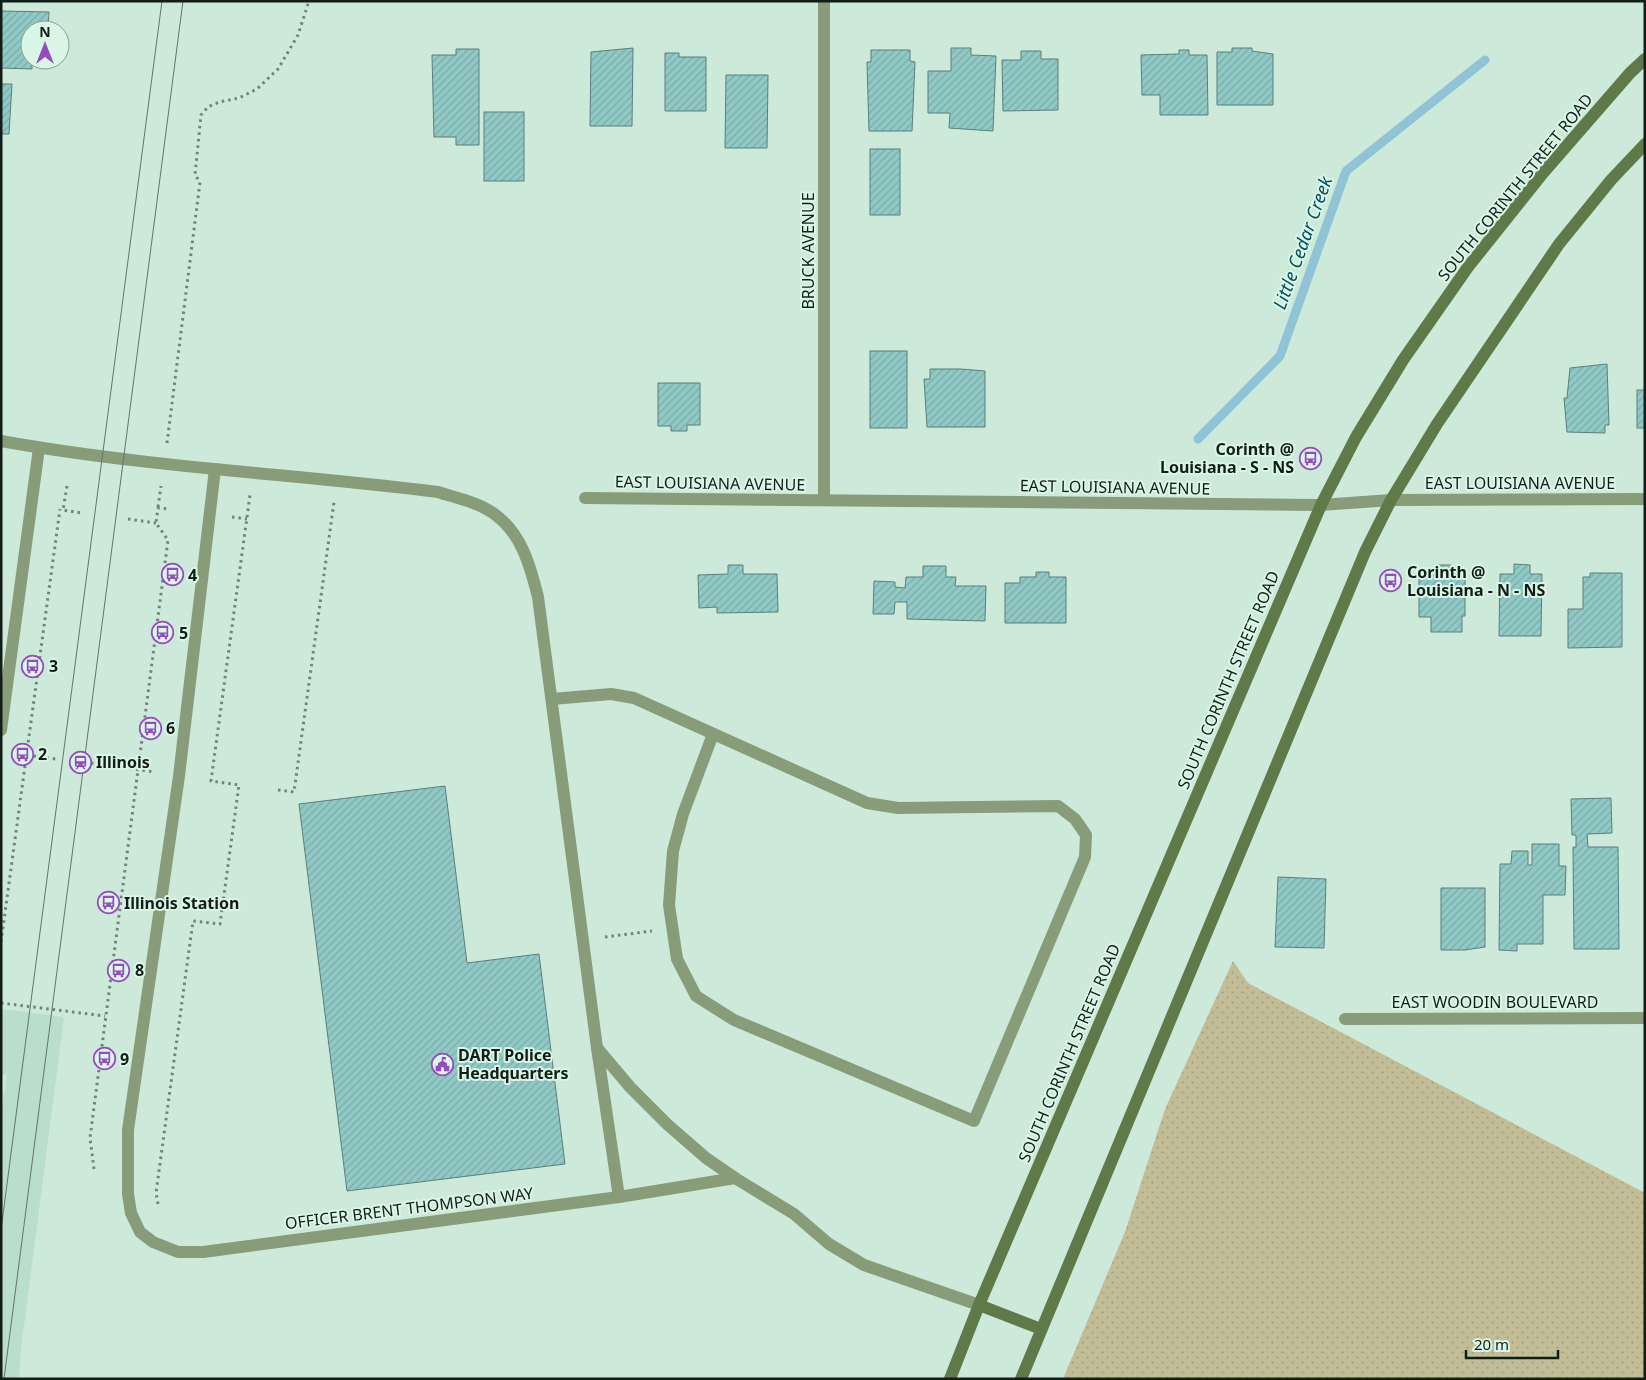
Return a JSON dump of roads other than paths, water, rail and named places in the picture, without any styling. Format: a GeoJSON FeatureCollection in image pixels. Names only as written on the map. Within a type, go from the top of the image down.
{"type":"FeatureCollection","features":[{"type":"Feature","properties":{"kind":"main road","name":"SOUTH CORINTH STREET ROAD"},"geometry":{"type":"LineString","coordinates":[[950,1379],[1321,506],[1356,437],[1468,266],[1543,173],[1630,73],[1645,59]]}},
{"type":"Feature","properties":{"kind":"main road"},"geometry":{"type":"LineString","coordinates":[[1021,1379],[1362,561],[1391,500],[1438,424],[1559,244],[1611,180],[1645,144]]}},
{"type":"Feature","properties":{"kind":"main road"},"geometry":{"type":"LineString","coordinates":[[980,1305],[1041,1329]]}},
{"type":"Feature","properties":{"kind":"street","name":"BRUCK AVENUE"},"geometry":{"type":"LineString","coordinates":[[824,1],[824,500]]}},
{"type":"Feature","properties":{"kind":"street"},"geometry":{"type":"LineString","coordinates":[[1,442],[215,469],[438,492],[474,503],[492,513],[505,524],[520,543],[531,568],[538,597],[597,1048],[619,1197]]}},
{"type":"Feature","properties":{"kind":"street"},"geometry":{"type":"LineString","coordinates":[[1,730],[39,448]]}},
{"type":"Feature","properties":{"kind":"street","name":"OFFICER BRENT THOMPSON WAY"},"geometry":{"type":"LineString","coordinates":[[215,469],[179,776],[128,1130],[128,1194],[132,1213],[140,1232],[153,1242],[178,1252],[203,1252],[619,1197],[735,1178]]}},
{"type":"Feature","properties":{"kind":"street","name":"EAST LOUISIANA AVENUE"},"geometry":{"type":"LineString","coordinates":[[585,498],[1321,506],[1391,500],[1645,499]]}},
{"type":"Feature","properties":{"kind":"street"},"geometry":{"type":"LineString","coordinates":[[552,699],[611,694],[634,698],[867,803],[898,808],[1058,806],[1075,819],[1086,835],[1086,857],[974,1121],[734,1020],[696,996],[677,959],[669,905],[673,851],[683,814],[713,734]]}},
{"type":"Feature","properties":{"kind":"street","name":"EAST WOODIN BOULEVARD"},"geometry":{"type":"LineString","coordinates":[[1345,1019],[1645,1018]]}},
{"type":"Feature","properties":{"kind":"street"},"geometry":{"type":"LineString","coordinates":[[597,1048],[668,1125],[706,1158],[794,1214],[829,1244],[864,1265],[980,1305]]}},
{"type":"Feature","properties":{"kind":"waterway","name":"Little Cedar Creek"},"geometry":{"type":"LineString","coordinates":[[1198,439],[1280,356],[1346,171],[1485,60]]}},
{"type":"Feature","properties":{"kind":"tram line"},"geometry":{"type":"LineString","coordinates":[[1,1230],[162,1]]}},
{"type":"Feature","properties":{"kind":"tram line"},"geometry":{"type":"LineString","coordinates":[[4,1379],[183,1]]}},
{"type":"Feature","properties":{"kind":"place","name":"Corinth @ Louisiana - S - NS"},"geometry":{"type":"Point","coordinates":[1310,458]}},
{"type":"Feature","properties":{"kind":"place","name":"4"},"geometry":{"type":"Point","coordinates":[172,575]}},
{"type":"Feature","properties":{"kind":"place","name":"Corinth @ Louisiana - N - NS"},"geometry":{"type":"Point","coordinates":[1391,581]}},
{"type":"Feature","properties":{"kind":"place","name":"5"},"geometry":{"type":"Point","coordinates":[163,633]}},
{"type":"Feature","properties":{"kind":"place","name":"3"},"geometry":{"type":"Point","coordinates":[33,666]}},
{"type":"Feature","properties":{"kind":"place","name":"6"},"geometry":{"type":"Point","coordinates":[150,728]}},
{"type":"Feature","properties":{"kind":"place","name":"2"},"geometry":{"type":"Point","coordinates":[22,754]}},
{"type":"Feature","properties":{"kind":"place","name":"Illinois"},"geometry":{"type":"Point","coordinates":[80,762]}},
{"type":"Feature","properties":{"kind":"place","name":"Illinois Station"},"geometry":{"type":"Point","coordinates":[108,903]}},
{"type":"Feature","properties":{"kind":"place","name":"8"},"geometry":{"type":"Point","coordinates":[119,970]}},
{"type":"Feature","properties":{"kind":"place","name":"9"},"geometry":{"type":"Point","coordinates":[104,1059]}},
{"type":"Feature","properties":{"kind":"place","name":"DART Police Headquarters"},"geometry":{"type":"Point","coordinates":[442,1064]}}]}
